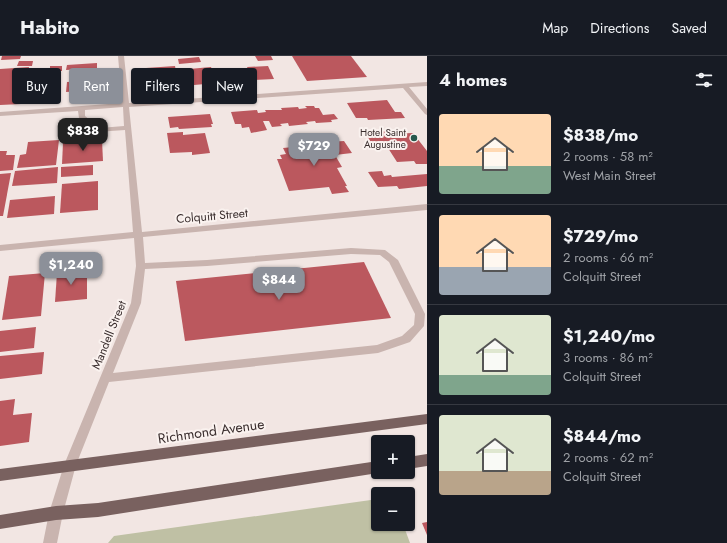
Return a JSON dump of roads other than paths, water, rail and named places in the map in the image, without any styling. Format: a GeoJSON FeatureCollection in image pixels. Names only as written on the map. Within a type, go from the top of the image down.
{"type":"FeatureCollection","features":[{"type":"Feature","properties":{"kind":"main road","name":"Richmond Avenue"},"geometry":{"type":"LineString","coordinates":[[0,475],[427,419]]}},
{"type":"Feature","properties":{"kind":"main road"},"geometry":{"type":"LineString","coordinates":[[415,462],[427,460]]}},
{"type":"Feature","properties":{"kind":"main road"},"geometry":{"type":"LineString","coordinates":[[0,522],[56,513],[98,510],[371,468]]}},
{"type":"Feature","properties":{"kind":"street","name":"Mandell Street"},"geometry":{"type":"LineString","coordinates":[[50,543],[56,513],[70,465],[136,303],[140,266],[138,235],[120,56]]}},
{"type":"Feature","properties":{"kind":"street"},"geometry":{"type":"LineString","coordinates":[[0,114],[427,84]]}},
{"type":"Feature","properties":{"kind":"street"},"geometry":{"type":"LineString","coordinates":[[404,86],[427,113]]}},
{"type":"Feature","properties":{"kind":"street"},"geometry":{"type":"LineString","coordinates":[[82,108],[81,118],[99,130],[128,128]]}},
{"type":"Feature","properties":{"kind":"street","name":"Colquitt Street"},"geometry":{"type":"LineString","coordinates":[[0,248],[427,208]]}},
{"type":"Feature","properties":{"kind":"street"},"geometry":{"type":"LineString","coordinates":[[105,378],[378,349],[406,339],[419,326],[420,314],[393,260],[382,252],[351,251],[208,263],[140,266]]}},
{"type":"Feature","properties":{"kind":"place","name":"Hotel Saint Augustine"},"geometry":{"type":"Point","coordinates":[414,138]}}]}
